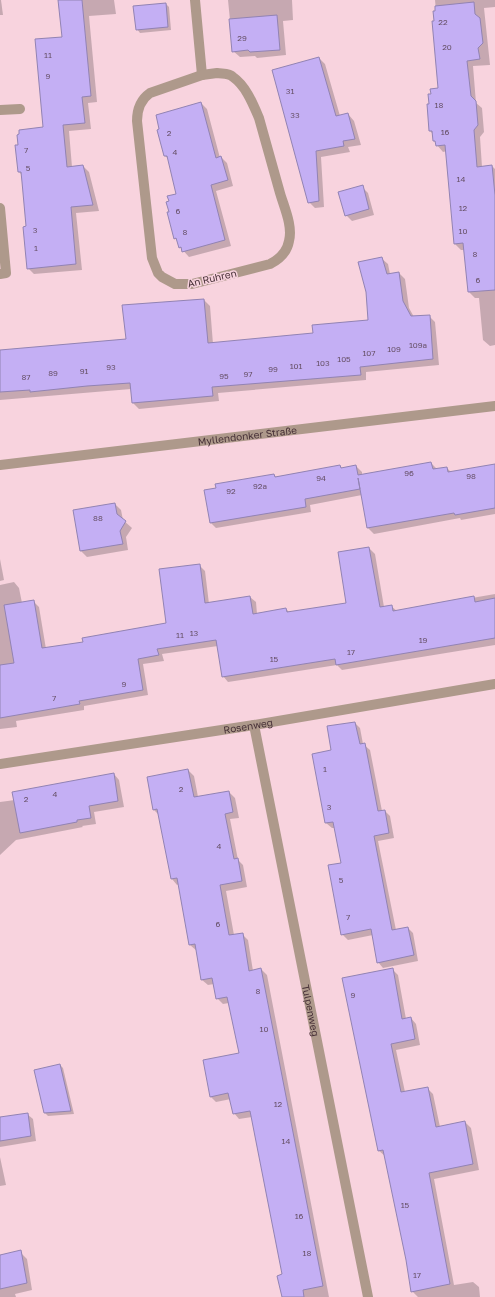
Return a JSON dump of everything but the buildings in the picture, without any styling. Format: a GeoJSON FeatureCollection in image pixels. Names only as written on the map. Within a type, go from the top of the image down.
{"type":"FeatureCollection","features":[{"type":"Feature","properties":{"kind":"street"},"geometry":{"type":"LineString","coordinates":[[195,0],[202,75]]}},
{"type":"Feature","properties":{"kind":"street","name":"An Ruhren"},"geometry":{"type":"LineString","coordinates":[[221,74],[232,76],[242,85],[248,95],[259,118],[287,217],[290,234],[289,241],[283,254],[270,264],[192,284],[175,284],[168,281],[158,273],[152,258],[137,115],[140,104],[144,98],[150,94],[202,75],[221,74]]}},
{"type":"Feature","properties":{"kind":"street"},"geometry":{"type":"LineString","coordinates":[[0,110],[20,108]]}},
{"type":"Feature","properties":{"kind":"street"},"geometry":{"type":"LineString","coordinates":[[0,208],[6,273],[0,274]]}},
{"type":"Feature","properties":{"kind":"street","name":"Myllendonker Straße"},"geometry":{"type":"LineString","coordinates":[[0,465],[495,406]]}},
{"type":"Feature","properties":{"kind":"street","name":"Rosenweg"},"geometry":{"type":"LineString","coordinates":[[0,764],[254,725],[495,684]]}},
{"type":"Feature","properties":{"kind":"street","name":"Tulpenweg"},"geometry":{"type":"LineString","coordinates":[[254,725],[368,1297]]}}]}
